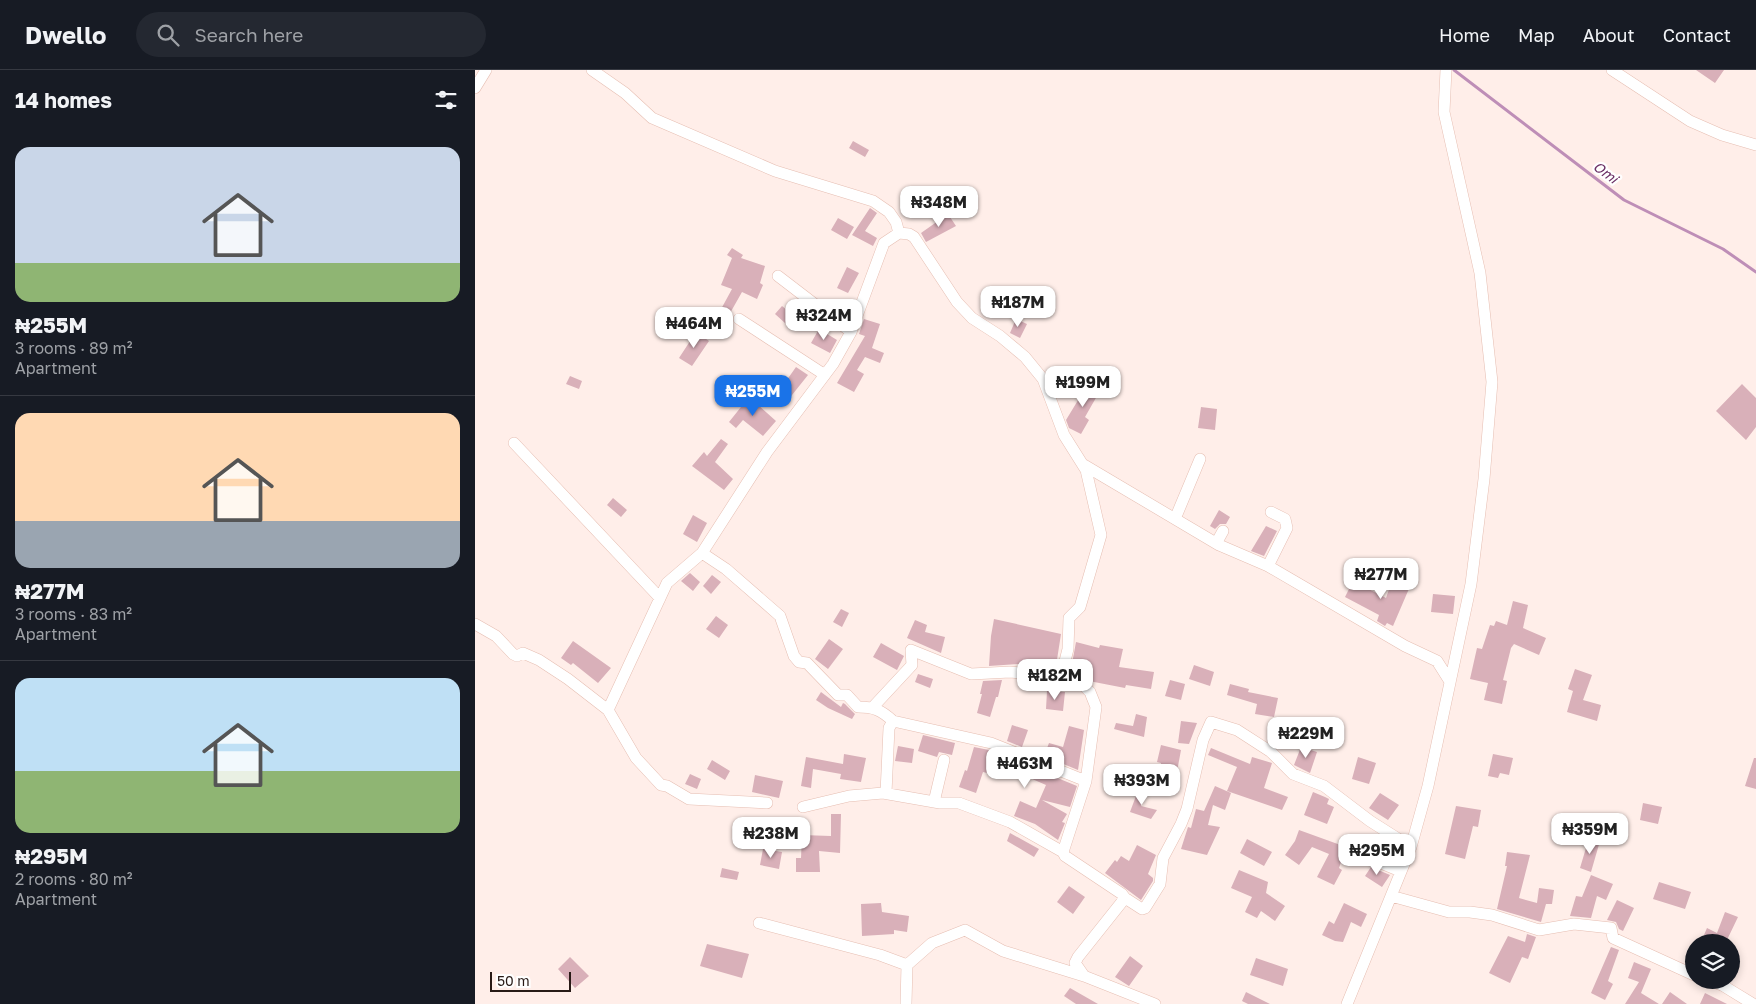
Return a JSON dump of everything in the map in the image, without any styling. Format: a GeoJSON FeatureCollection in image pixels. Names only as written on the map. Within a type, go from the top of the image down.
{"type":"FeatureCollection","features":[{"type":"Feature","properties":{"kind":"street"},"geometry":{"type":"LineString","coordinates":[[475,88],[486,70]]}},
{"type":"Feature","properties":{"kind":"street"},"geometry":{"type":"LineString","coordinates":[[592,70],[625,94],[652,118],[775,171],[873,201],[889,212],[896,222],[899,233]]}},
{"type":"Feature","properties":{"kind":"street"},"geometry":{"type":"LineString","coordinates":[[1347,1004],[1411,847],[1428,786],[1449,680],[1471,584],[1484,479],[1492,382],[1480,273],[1444,112],[1446,70]]}},
{"type":"Feature","properties":{"kind":"street"},"geometry":{"type":"LineString","coordinates":[[1611,70],[1690,120],[1722,135],[1756,145]]}},
{"type":"Feature","properties":{"kind":"street"},"geometry":{"type":"LineString","coordinates":[[607,710],[667,583],[702,553],[767,452],[825,374],[851,332],[885,243],[899,233],[909,234],[914,237],[957,302],[972,318],[1000,336],[1025,357],[1043,379],[1064,435],[1084,465],[1101,536],[1080,607],[1069,618],[1068,649],[1062,673],[1078,680],[1085,686],[1095,699],[1096,707],[1086,781],[1063,852]]}},
{"type":"Feature","properties":{"kind":"street"},"geometry":{"type":"LineString","coordinates":[[778,276],[851,332]]}},
{"type":"Feature","properties":{"kind":"street"},"geometry":{"type":"LineString","coordinates":[[739,319],[825,374]]}},
{"type":"Feature","properties":{"kind":"street"},"geometry":{"type":"LineString","coordinates":[[514,443],[660,598]]}},
{"type":"Feature","properties":{"kind":"street"},"geometry":{"type":"LineString","coordinates":[[1175,519],[1200,459]]}},
{"type":"Feature","properties":{"kind":"street"},"geometry":{"type":"LineString","coordinates":[[1084,465],[1219,545],[1268,566],[1405,646],[1437,660],[1449,680]]}},
{"type":"Feature","properties":{"kind":"street"},"geometry":{"type":"LineString","coordinates":[[1268,566],[1288,524],[1285,519],[1271,512]]}},
{"type":"Feature","properties":{"kind":"street"},"geometry":{"type":"LineString","coordinates":[[1219,545],[1218,540],[1223,530]]}},
{"type":"Feature","properties":{"kind":"street"},"geometry":{"type":"LineString","coordinates":[[702,553],[726,570],[780,616],[794,656],[799,662],[807,662],[838,695],[847,695],[858,707],[873,707],[893,721],[991,742],[1086,781]]}},
{"type":"Feature","properties":{"kind":"street"},"geometry":{"type":"LineString","coordinates":[[475,624],[496,636],[513,654],[517,656],[523,653],[539,660],[592,696],[607,710],[636,758],[661,785],[689,799],[767,803]]}},
{"type":"Feature","properties":{"kind":"street"},"geometry":{"type":"LineString","coordinates":[[873,707],[912,665],[911,650],[971,674],[1010,672],[1030,674],[1085,686]]}},
{"type":"Feature","properties":{"kind":"street"},"geometry":{"type":"LineString","coordinates":[[886,794],[889,728],[893,721]]}},
{"type":"Feature","properties":{"kind":"street"},"geometry":{"type":"LineString","coordinates":[[803,807],[849,796],[886,794],[935,802],[959,802],[1010,822],[1063,852],[1065,856],[1142,909],[1145,908],[1159,884],[1163,858],[1187,809],[1203,740],[1211,722],[1237,730],[1271,752],[1293,774],[1324,786],[1370,821],[1411,847]]}},
{"type":"Feature","properties":{"kind":"street"},"geometry":{"type":"LineString","coordinates":[[935,802],[944,760]]}},
{"type":"Feature","properties":{"kind":"street"},"geometry":{"type":"LineString","coordinates":[[1352,851],[1400,871]]}},
{"type":"Feature","properties":{"kind":"street"},"geometry":{"type":"LineString","coordinates":[[1391,896],[1449,912],[1492,915],[1539,930],[1574,924],[1611,928],[1613,938],[1685,971]]}},
{"type":"Feature","properties":{"kind":"street"},"geometry":{"type":"LineString","coordinates":[[1084,976],[1075,964],[1078,957],[1125,898]]}},
{"type":"Feature","properties":{"kind":"street"},"geometry":{"type":"LineString","coordinates":[[759,923],[907,964]]}},
{"type":"Feature","properties":{"kind":"street"},"geometry":{"type":"LineString","coordinates":[[906,1004],[907,964],[932,943],[965,930],[1003,951],[1084,976],[1155,1004]]}},
{"type":"Feature","properties":{"kind":"street"},"geometry":{"type":"LineString","coordinates":[[1729,989],[1753,1004]]}},
{"type":"Feature","properties":{"kind":"building"},"geometry":{"type":"Polygon","coordinates":[[[1696,70],[1724,70],[1715,83],[1696,70]]]}},
{"type":"Feature","properties":{"kind":"building"},"geometry":{"type":"Polygon","coordinates":[[[853,141],[869,150],[865,157],[849,148],[853,141]]]}},
{"type":"Feature","properties":{"kind":"building"},"geometry":{"type":"Polygon","coordinates":[[[870,208],[877,213],[865,231],[877,238],[873,246],[852,235],[870,208]]]}},
{"type":"Feature","properties":{"kind":"building"},"geometry":{"type":"Polygon","coordinates":[[[948,214],[956,226],[926,242],[921,233],[948,214]]]}},
{"type":"Feature","properties":{"kind":"building"},"geometry":{"type":"Polygon","coordinates":[[[838,218],[854,227],[847,239],[831,230],[838,218]]]}},
{"type":"Feature","properties":{"kind":"building"},"geometry":{"type":"Polygon","coordinates":[[[732,248],[743,255],[741,258],[765,266],[760,283],[763,285],[757,299],[742,292],[729,315],[720,311],[732,289],[721,285],[732,258],[727,255],[732,248]]]}},
{"type":"Feature","properties":{"kind":"building"},"geometry":{"type":"Polygon","coordinates":[[[847,267],[859,273],[848,293],[837,288],[847,267]]]}},
{"type":"Feature","properties":{"kind":"building"},"geometry":{"type":"Polygon","coordinates":[[[782,306],[793,315],[785,323],[775,314],[782,306]]]}},
{"type":"Feature","properties":{"kind":"building"},"geometry":{"type":"Polygon","coordinates":[[[864,319],[880,324],[872,348],[884,353],[880,363],[865,357],[857,370],[864,374],[854,392],[837,383],[865,336],[859,334],[864,319]]]}},
{"type":"Feature","properties":{"kind":"building"},"geometry":{"type":"Polygon","coordinates":[[[1016,319],[1027,324],[1020,338],[1010,333],[1016,319]]]}},
{"type":"Feature","properties":{"kind":"building"},"geometry":{"type":"Polygon","coordinates":[[[819,329],[837,340],[830,353],[811,343],[819,329]]]}},
{"type":"Feature","properties":{"kind":"building"},"geometry":{"type":"Polygon","coordinates":[[[696,332],[709,341],[692,366],[679,358],[696,332]]]}},
{"type":"Feature","properties":{"kind":"building"},"geometry":{"type":"Polygon","coordinates":[[[796,367],[808,375],[788,400],[775,390],[781,382],[784,384],[796,367]]]}},
{"type":"Feature","properties":{"kind":"building"},"geometry":{"type":"Polygon","coordinates":[[[570,376],[582,381],[579,389],[566,384],[570,376]]]}},
{"type":"Feature","properties":{"kind":"building"},"geometry":{"type":"Polygon","coordinates":[[[1086,381],[1101,389],[1085,417],[1089,420],[1081,434],[1069,428],[1066,420],[1080,397],[1077,396],[1086,381]]]}},
{"type":"Feature","properties":{"kind":"building"},"geometry":{"type":"Polygon","coordinates":[[[1742,384],[1756,398],[1756,427],[1746,440],[1716,411],[1742,384]]]}},
{"type":"Feature","properties":{"kind":"building"},"geometry":{"type":"Polygon","coordinates":[[[749,397],[776,421],[763,436],[743,420],[736,428],[729,422],[749,397]]]}},
{"type":"Feature","properties":{"kind":"building"},"geometry":{"type":"Polygon","coordinates":[[[1201,407],[1217,409],[1215,430],[1198,428],[1201,407]]]}},
{"type":"Feature","properties":{"kind":"building"},"geometry":{"type":"Polygon","coordinates":[[[721,439],[728,444],[715,462],[733,479],[724,490],[692,466],[704,452],[707,456],[721,439]]]}},
{"type":"Feature","properties":{"kind":"building"},"geometry":{"type":"Polygon","coordinates":[[[613,498],[627,510],[621,517],[607,505],[613,498]]]}},
{"type":"Feature","properties":{"kind":"building"},"geometry":{"type":"Polygon","coordinates":[[[1219,510],[1230,517],[1226,524],[1220,524],[1215,529],[1210,526],[1219,510]]]}},
{"type":"Feature","properties":{"kind":"building"},"geometry":{"type":"Polygon","coordinates":[[[693,515],[707,523],[697,542],[683,534],[693,515]]]}},
{"type":"Feature","properties":{"kind":"building"},"geometry":{"type":"Polygon","coordinates":[[[1266,526],[1277,531],[1264,556],[1251,551],[1266,526]]]}},
{"type":"Feature","properties":{"kind":"building"},"geometry":{"type":"Polygon","coordinates":[[[690,573],[700,582],[693,591],[681,581],[690,573]]]}},
{"type":"Feature","properties":{"kind":"building"},"geometry":{"type":"Polygon","coordinates":[[[712,575],[721,582],[711,594],[703,586],[712,575]]]}},
{"type":"Feature","properties":{"kind":"building"},"geometry":{"type":"Polygon","coordinates":[[[1393,578],[1411,584],[1393,626],[1387,623],[1385,626],[1377,621],[1379,615],[1345,597],[1353,581],[1386,598],[1393,578]]]}},
{"type":"Feature","properties":{"kind":"building"},"geometry":{"type":"Polygon","coordinates":[[[1433,594],[1455,596],[1453,614],[1431,612],[1433,594]]]}},
{"type":"Feature","properties":{"kind":"building"},"geometry":{"type":"Polygon","coordinates":[[[1513,601],[1528,605],[1523,628],[1546,638],[1539,655],[1514,644],[1511,648],[1503,680],[1507,681],[1502,704],[1484,700],[1488,683],[1470,679],[1477,648],[1482,649],[1490,625],[1494,626],[1496,621],[1507,625],[1513,601]]]}},
{"type":"Feature","properties":{"kind":"building"},"geometry":{"type":"Polygon","coordinates":[[[841,609],[849,613],[842,627],[833,622],[841,609]]]}},
{"type":"Feature","properties":{"kind":"building"},"geometry":{"type":"Polygon","coordinates":[[[716,616],[728,625],[719,638],[706,629],[716,616]]]}},
{"type":"Feature","properties":{"kind":"building"},"geometry":{"type":"Polygon","coordinates":[[[994,619],[1061,634],[1056,666],[1029,660],[1028,666],[1018,664],[989,666],[994,619]]]}},
{"type":"Feature","properties":{"kind":"building"},"geometry":{"type":"Polygon","coordinates":[[[915,620],[927,625],[925,632],[945,637],[941,653],[907,638],[915,620]]]}},
{"type":"Feature","properties":{"kind":"building"},"geometry":{"type":"Polygon","coordinates":[[[829,639],[843,649],[828,669],[815,659],[829,639]]]}},
{"type":"Feature","properties":{"kind":"building"},"geometry":{"type":"Polygon","coordinates":[[[573,641],[611,668],[598,683],[573,663],[571,665],[561,658],[573,641]]]}},
{"type":"Feature","properties":{"kind":"building"},"geometry":{"type":"Polygon","coordinates":[[[1076,642],[1099,648],[1100,645],[1123,649],[1119,667],[1154,672],[1151,689],[1126,685],[1125,688],[1089,681],[1081,673],[1071,669],[1076,642]]]}},
{"type":"Feature","properties":{"kind":"building"},"geometry":{"type":"Polygon","coordinates":[[[881,643],[904,656],[897,670],[873,657],[881,643]]]}},
{"type":"Feature","properties":{"kind":"building"},"geometry":{"type":"Polygon","coordinates":[[[1194,665],[1214,672],[1210,686],[1189,679],[1194,665]]]}},
{"type":"Feature","properties":{"kind":"building"},"geometry":{"type":"Polygon","coordinates":[[[1575,669],[1592,675],[1583,700],[1601,705],[1597,721],[1567,712],[1573,691],[1568,689],[1575,669]]]}},
{"type":"Feature","properties":{"kind":"building"},"geometry":{"type":"Polygon","coordinates":[[[918,674],[933,679],[930,688],[915,682],[918,674]]]}},
{"type":"Feature","properties":{"kind":"building"},"geometry":{"type":"Polygon","coordinates":[[[1002,680],[990,717],[977,713],[983,681],[1002,680]]]}},
{"type":"Feature","properties":{"kind":"building"},"geometry":{"type":"Polygon","coordinates":[[[1170,680],[1185,684],[1181,700],[1165,696],[1170,680]]]}},
{"type":"Feature","properties":{"kind":"building"},"geometry":{"type":"Polygon","coordinates":[[[1230,684],[1249,689],[1248,692],[1278,698],[1274,717],[1255,714],[1257,704],[1227,695],[1230,684]]]}},
{"type":"Feature","properties":{"kind":"building"},"geometry":{"type":"Polygon","coordinates":[[[1047,691],[1065,692],[1063,711],[1046,709],[1047,691]]]}},
{"type":"Feature","properties":{"kind":"building"},"geometry":{"type":"Polygon","coordinates":[[[821,692],[841,707],[843,703],[845,704],[855,714],[852,719],[816,700],[821,692]]]}},
{"type":"Feature","properties":{"kind":"building"},"geometry":{"type":"Polygon","coordinates":[[[1136,714],[1147,717],[1144,737],[1114,729],[1116,723],[1133,726],[1136,714]]]}},
{"type":"Feature","properties":{"kind":"building"},"geometry":{"type":"Polygon","coordinates":[[[1277,718],[1292,720],[1289,742],[1274,740],[1277,718]]]}},
{"type":"Feature","properties":{"kind":"building"},"geometry":{"type":"Polygon","coordinates":[[[1181,721],[1197,723],[1189,744],[1178,743],[1181,721]]]}},
{"type":"Feature","properties":{"kind":"building"},"geometry":{"type":"Polygon","coordinates":[[[1012,725],[1028,730],[1022,747],[1007,741],[1012,725]]]}},
{"type":"Feature","properties":{"kind":"building"},"geometry":{"type":"Polygon","coordinates":[[[1069,726],[1084,730],[1078,770],[1044,756],[1049,743],[1063,747],[1069,726]]]}},
{"type":"Feature","properties":{"kind":"building"},"geometry":{"type":"Polygon","coordinates":[[[923,735],[955,743],[952,755],[939,752],[937,757],[918,751],[923,735]]]}},
{"type":"Feature","properties":{"kind":"building"},"geometry":{"type":"Polygon","coordinates":[[[1161,745],[1181,750],[1176,777],[1179,778],[1177,794],[1158,792],[1161,763],[1157,762],[1161,745]]]}},
{"type":"Feature","properties":{"kind":"building"},"geometry":{"type":"Polygon","coordinates":[[[898,746],[914,749],[912,763],[895,761],[898,746]]]}},
{"type":"Feature","properties":{"kind":"building"},"geometry":{"type":"Polygon","coordinates":[[[974,747],[989,750],[1077,786],[1070,807],[1042,800],[1067,814],[1062,822],[1065,823],[1058,840],[1035,824],[1014,816],[1020,801],[1036,808],[1046,785],[998,764],[995,775],[983,772],[976,793],[959,787],[965,770],[967,771],[974,747]]]}},
{"type":"Feature","properties":{"kind":"building"},"geometry":{"type":"Polygon","coordinates":[[[1301,747],[1317,752],[1310,773],[1294,765],[1301,747]]]}},
{"type":"Feature","properties":{"kind":"building"},"geometry":{"type":"Polygon","coordinates":[[[1211,748],[1250,764],[1252,757],[1272,763],[1264,788],[1288,797],[1282,810],[1227,791],[1237,767],[1208,755],[1211,748]]]}},
{"type":"Feature","properties":{"kind":"building"},"geometry":{"type":"Polygon","coordinates":[[[844,754],[866,758],[861,782],[840,779],[841,774],[813,769],[811,788],[801,786],[806,757],[843,764],[844,754]]]}},
{"type":"Feature","properties":{"kind":"building"},"geometry":{"type":"Polygon","coordinates":[[[1493,754],[1513,758],[1509,775],[1500,773],[1498,778],[1488,776],[1493,754]]]}},
{"type":"Feature","properties":{"kind":"building"},"geometry":{"type":"Polygon","coordinates":[[[1358,757],[1376,763],[1369,784],[1352,779],[1358,757]]]}},
{"type":"Feature","properties":{"kind":"building"},"geometry":{"type":"Polygon","coordinates":[[[1754,758],[1756,758],[1756,789],[1745,786],[1754,758]]]}},
{"type":"Feature","properties":{"kind":"building"},"geometry":{"type":"Polygon","coordinates":[[[712,760],[730,771],[725,780],[707,769],[712,760]]]}},
{"type":"Feature","properties":{"kind":"building"},"geometry":{"type":"Polygon","coordinates":[[[1116,764],[1131,767],[1128,782],[1113,779],[1116,764]]]}},
{"type":"Feature","properties":{"kind":"building"},"geometry":{"type":"Polygon","coordinates":[[[690,774],[701,779],[697,789],[685,784],[690,774]]]}},
{"type":"Feature","properties":{"kind":"building"},"geometry":{"type":"Polygon","coordinates":[[[755,775],[783,781],[779,798],[752,792],[755,775]]]}},
{"type":"Feature","properties":{"kind":"building"},"geometry":{"type":"Polygon","coordinates":[[[1215,786],[1231,793],[1225,810],[1213,805],[1208,825],[1220,827],[1207,855],[1181,849],[1188,827],[1191,828],[1196,809],[1204,811],[1215,786]]]}},
{"type":"Feature","properties":{"kind":"building"},"geometry":{"type":"Polygon","coordinates":[[[1139,788],[1147,791],[1141,806],[1157,810],[1151,819],[1130,812],[1139,788]]]}},
{"type":"Feature","properties":{"kind":"building"},"geometry":{"type":"Polygon","coordinates":[[[1313,792],[1329,799],[1327,804],[1334,807],[1327,824],[1304,815],[1313,792]]]}},
{"type":"Feature","properties":{"kind":"building"},"geometry":{"type":"Polygon","coordinates":[[[1380,793],[1399,805],[1388,820],[1369,808],[1380,793]]]}},
{"type":"Feature","properties":{"kind":"building"},"geometry":{"type":"Polygon","coordinates":[[[1643,803],[1662,807],[1658,824],[1640,820],[1643,803]]]}},
{"type":"Feature","properties":{"kind":"building"},"geometry":{"type":"Polygon","coordinates":[[[1456,806],[1481,810],[1478,827],[1473,826],[1465,859],[1445,854],[1456,806]]]}},
{"type":"Feature","properties":{"kind":"building"},"geometry":{"type":"Polygon","coordinates":[[[831,814],[841,814],[840,853],[819,851],[820,872],[796,872],[796,858],[801,858],[802,835],[831,836],[831,814]]]}},
{"type":"Feature","properties":{"kind":"building"},"geometry":{"type":"Polygon","coordinates":[[[1299,830],[1346,847],[1339,868],[1342,870],[1334,885],[1317,877],[1329,854],[1312,847],[1299,865],[1285,855],[1295,841],[1299,830]]]}},
{"type":"Feature","properties":{"kind":"building"},"geometry":{"type":"Polygon","coordinates":[[[1010,833],[1039,849],[1034,857],[1007,841],[1010,833]]]}},
{"type":"Feature","properties":{"kind":"building"},"geometry":{"type":"Polygon","coordinates":[[[1589,838],[1600,841],[1591,872],[1580,868],[1589,838]]]}},
{"type":"Feature","properties":{"kind":"building"},"geometry":{"type":"Polygon","coordinates":[[[1247,839],[1272,852],[1264,866],[1240,853],[1247,839]]]}},
{"type":"Feature","properties":{"kind":"building"},"geometry":{"type":"Polygon","coordinates":[[[1137,845],[1156,855],[1148,874],[1153,878],[1153,881],[1141,900],[1105,873],[1115,860],[1117,862],[1121,856],[1129,861],[1137,845]]]}},
{"type":"Feature","properties":{"kind":"building"},"geometry":{"type":"Polygon","coordinates":[[[763,849],[782,852],[779,869],[760,865],[763,849]]]}},
{"type":"Feature","properties":{"kind":"building"},"geometry":{"type":"Polygon","coordinates":[[[1507,852],[1530,855],[1519,898],[1537,903],[1539,888],[1554,890],[1552,904],[1546,904],[1541,922],[1497,909],[1507,866],[1505,866],[1507,852]]]}},
{"type":"Feature","properties":{"kind":"building"},"geometry":{"type":"Polygon","coordinates":[[[1371,867],[1390,875],[1382,887],[1365,876],[1371,867]]]}},
{"type":"Feature","properties":{"kind":"building"},"geometry":{"type":"Polygon","coordinates":[[[722,868],[739,872],[737,880],[720,877],[722,868]]]}},
{"type":"Feature","properties":{"kind":"building"},"geometry":{"type":"Polygon","coordinates":[[[1239,870],[1268,882],[1266,893],[1285,906],[1275,921],[1261,911],[1257,918],[1245,912],[1252,897],[1231,888],[1239,870]]]}},
{"type":"Feature","properties":{"kind":"building"},"geometry":{"type":"Polygon","coordinates":[[[1591,875],[1613,884],[1606,900],[1597,896],[1591,918],[1570,916],[1576,896],[1582,897],[1591,875]]]}},
{"type":"Feature","properties":{"kind":"building"},"geometry":{"type":"Polygon","coordinates":[[[1659,882],[1691,892],[1685,909],[1653,899],[1659,882]]]}},
{"type":"Feature","properties":{"kind":"building"},"geometry":{"type":"Polygon","coordinates":[[[1069,886],[1085,897],[1073,914],[1057,902],[1069,886]]]}},
{"type":"Feature","properties":{"kind":"building"},"geometry":{"type":"Polygon","coordinates":[[[1617,900],[1634,908],[1623,931],[1619,929],[1616,922],[1607,920],[1617,900]]]}},
{"type":"Feature","properties":{"kind":"building"},"geometry":{"type":"Polygon","coordinates":[[[881,903],[882,912],[909,916],[907,932],[894,930],[894,934],[862,936],[861,904],[881,903]]]}},
{"type":"Feature","properties":{"kind":"building"},"geometry":{"type":"Polygon","coordinates":[[[1344,903],[1367,914],[1361,927],[1351,922],[1343,942],[1335,941],[1322,935],[1329,921],[1334,924],[1344,903]]]}},
{"type":"Feature","properties":{"kind":"building"},"geometry":{"type":"Polygon","coordinates":[[[1725,912],[1738,917],[1730,934],[1704,934],[1707,928],[1717,933],[1725,912]]]}},
{"type":"Feature","properties":{"kind":"building"},"geometry":{"type":"Polygon","coordinates":[[[1527,934],[1536,937],[1528,959],[1522,957],[1510,983],[1489,973],[1508,936],[1525,942],[1527,934]]]}},
{"type":"Feature","properties":{"kind":"building"},"geometry":{"type":"Polygon","coordinates":[[[707,944],[749,954],[742,978],[700,966],[707,944]]]}},
{"type":"Feature","properties":{"kind":"building"},"geometry":{"type":"Polygon","coordinates":[[[1611,947],[1619,950],[1608,981],[1613,984],[1605,1000],[1591,993],[1611,947]]]}},
{"type":"Feature","properties":{"kind":"building"},"geometry":{"type":"Polygon","coordinates":[[[1130,956],[1143,966],[1129,986],[1115,977],[1130,956]]]}},
{"type":"Feature","properties":{"kind":"building"},"geometry":{"type":"Polygon","coordinates":[[[570,957],[589,976],[575,988],[558,969],[570,957]]]}},
{"type":"Feature","properties":{"kind":"building"},"geometry":{"type":"Polygon","coordinates":[[[1256,958],[1288,969],[1283,986],[1250,975],[1256,958]]]}},
{"type":"Feature","properties":{"kind":"building"},"geometry":{"type":"Polygon","coordinates":[[[1634,962],[1651,969],[1641,993],[1659,1004],[1625,1004],[1639,982],[1628,978],[1634,962]]]}},
{"type":"Feature","properties":{"kind":"building"},"geometry":{"type":"Polygon","coordinates":[[[1070,988],[1098,1004],[1076,1004],[1064,996],[1070,988]]]}},
{"type":"Feature","properties":{"kind":"building"},"geometry":{"type":"Polygon","coordinates":[[[1246,992],[1270,1004],[1248,1004],[1242,1001],[1246,992]]]}},
{"type":"Feature","properties":{"kind":"building"},"geometry":{"type":"Polygon","coordinates":[[[1670,992],[1687,1004],[1662,1004],[1670,992]]]}},
{"type":"Feature","properties":{"kind":"building"},"geometry":{"type":"Polygon","coordinates":[[[1705,993],[1727,1004],[1700,1004],[1705,993]]]}},
{"type":"Feature","properties":{"kind":"waterway","name":"Omi"},"geometry":{"type":"LineString","coordinates":[[1454,70],[1624,200],[1723,249],[1756,272]]}}]}
